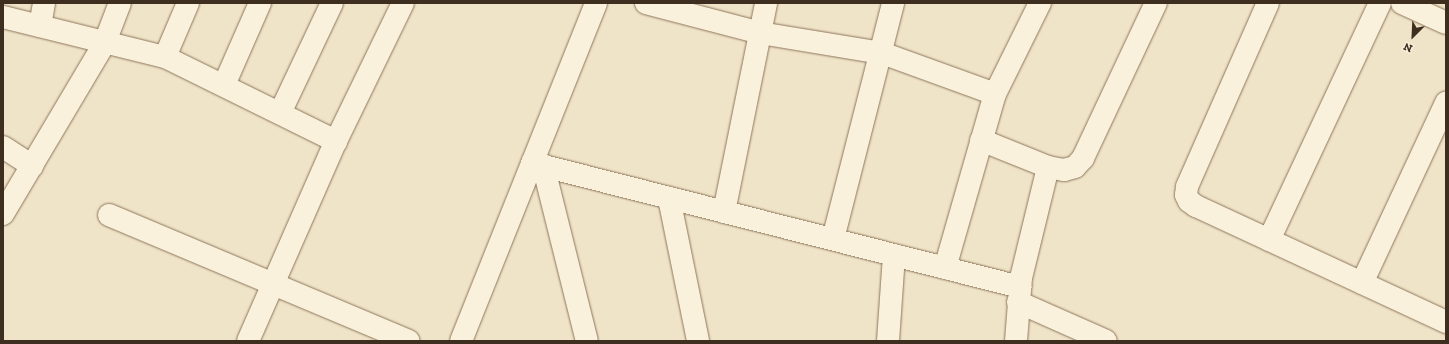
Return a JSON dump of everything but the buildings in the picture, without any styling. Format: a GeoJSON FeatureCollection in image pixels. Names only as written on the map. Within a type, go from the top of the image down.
{"type":"FeatureCollection","features":[{"type":"Feature","properties":{"kind":"street"},"geometry":{"type":"LineString","coordinates":[[40,26],[44,3]]}},
{"type":"Feature","properties":{"kind":"street"},"geometry":{"type":"LineString","coordinates":[[3,214],[105,42],[120,3]]}},
{"type":"Feature","properties":{"kind":"street"},"geometry":{"type":"LineString","coordinates":[[165,57],[188,3]]}},
{"type":"Feature","properties":{"kind":"street"},"geometry":{"type":"LineString","coordinates":[[224,85],[260,3]]}},
{"type":"Feature","properties":{"kind":"street"},"geometry":{"type":"LineString","coordinates":[[280,113],[332,3]]}},
{"type":"Feature","properties":{"kind":"street"},"geometry":{"type":"LineString","coordinates":[[248,341],[336,141],[402,3]]}},
{"type":"Feature","properties":{"kind":"street"},"geometry":{"type":"LineString","coordinates":[[461,341],[537,164],[596,3]]}},
{"type":"Feature","properties":{"kind":"street"},"geometry":{"type":"LineString","coordinates":[[646,3],[760,33],[882,53],[995,94]]}},
{"type":"Feature","properties":{"kind":"street"},"geometry":{"type":"LineString","coordinates":[[724,212],[766,3]]}},
{"type":"Feature","properties":{"kind":"street"},"geometry":{"type":"LineString","coordinates":[[833,239],[894,3]]}},
{"type":"Feature","properties":{"kind":"street"},"geometry":{"type":"LineString","coordinates":[[945,268],[995,94],[1040,3]]}},
{"type":"Feature","properties":{"kind":"street"},"geometry":{"type":"LineString","coordinates":[[981,140],[1048,167],[1064,170],[1075,166],[1083,158],[1156,3]]}},
{"type":"Feature","properties":{"kind":"street"},"geometry":{"type":"LineString","coordinates":[[1268,3],[1187,186],[1186,196],[1189,201],[1196,206],[1446,322]]}},
{"type":"Feature","properties":{"kind":"street"},"geometry":{"type":"LineString","coordinates":[[1269,240],[1380,3]]}},
{"type":"Feature","properties":{"kind":"street"},"geometry":{"type":"LineString","coordinates":[[1404,3],[1446,23]]}},
{"type":"Feature","properties":{"kind":"street"},"geometry":{"type":"LineString","coordinates":[[3,17],[165,57],[336,141]]}},
{"type":"Feature","properties":{"kind":"street"},"geometry":{"type":"LineString","coordinates":[[1362,283],[1446,103]]}},
{"type":"Feature","properties":{"kind":"street"},"geometry":{"type":"LineString","coordinates":[[3,147],[32,166]]}},
{"type":"Feature","properties":{"kind":"street"},"geometry":{"type":"LineString","coordinates":[[537,164],[945,268],[1019,295],[1106,341]]}},
{"type":"Feature","properties":{"kind":"street"},"geometry":{"type":"LineString","coordinates":[[537,164],[587,341]]}},
{"type":"Feature","properties":{"kind":"street"},"geometry":{"type":"LineString","coordinates":[[1016,341],[1019,295],[1048,167]]}},
{"type":"Feature","properties":{"kind":"street"},"geometry":{"type":"LineString","coordinates":[[669,198],[698,341]]}},
{"type":"Feature","properties":{"kind":"street"},"geometry":{"type":"LineString","coordinates":[[109,215],[409,341]]}},
{"type":"Feature","properties":{"kind":"street"},"geometry":{"type":"LineString","coordinates":[[888,341],[894,255]]}}]}
